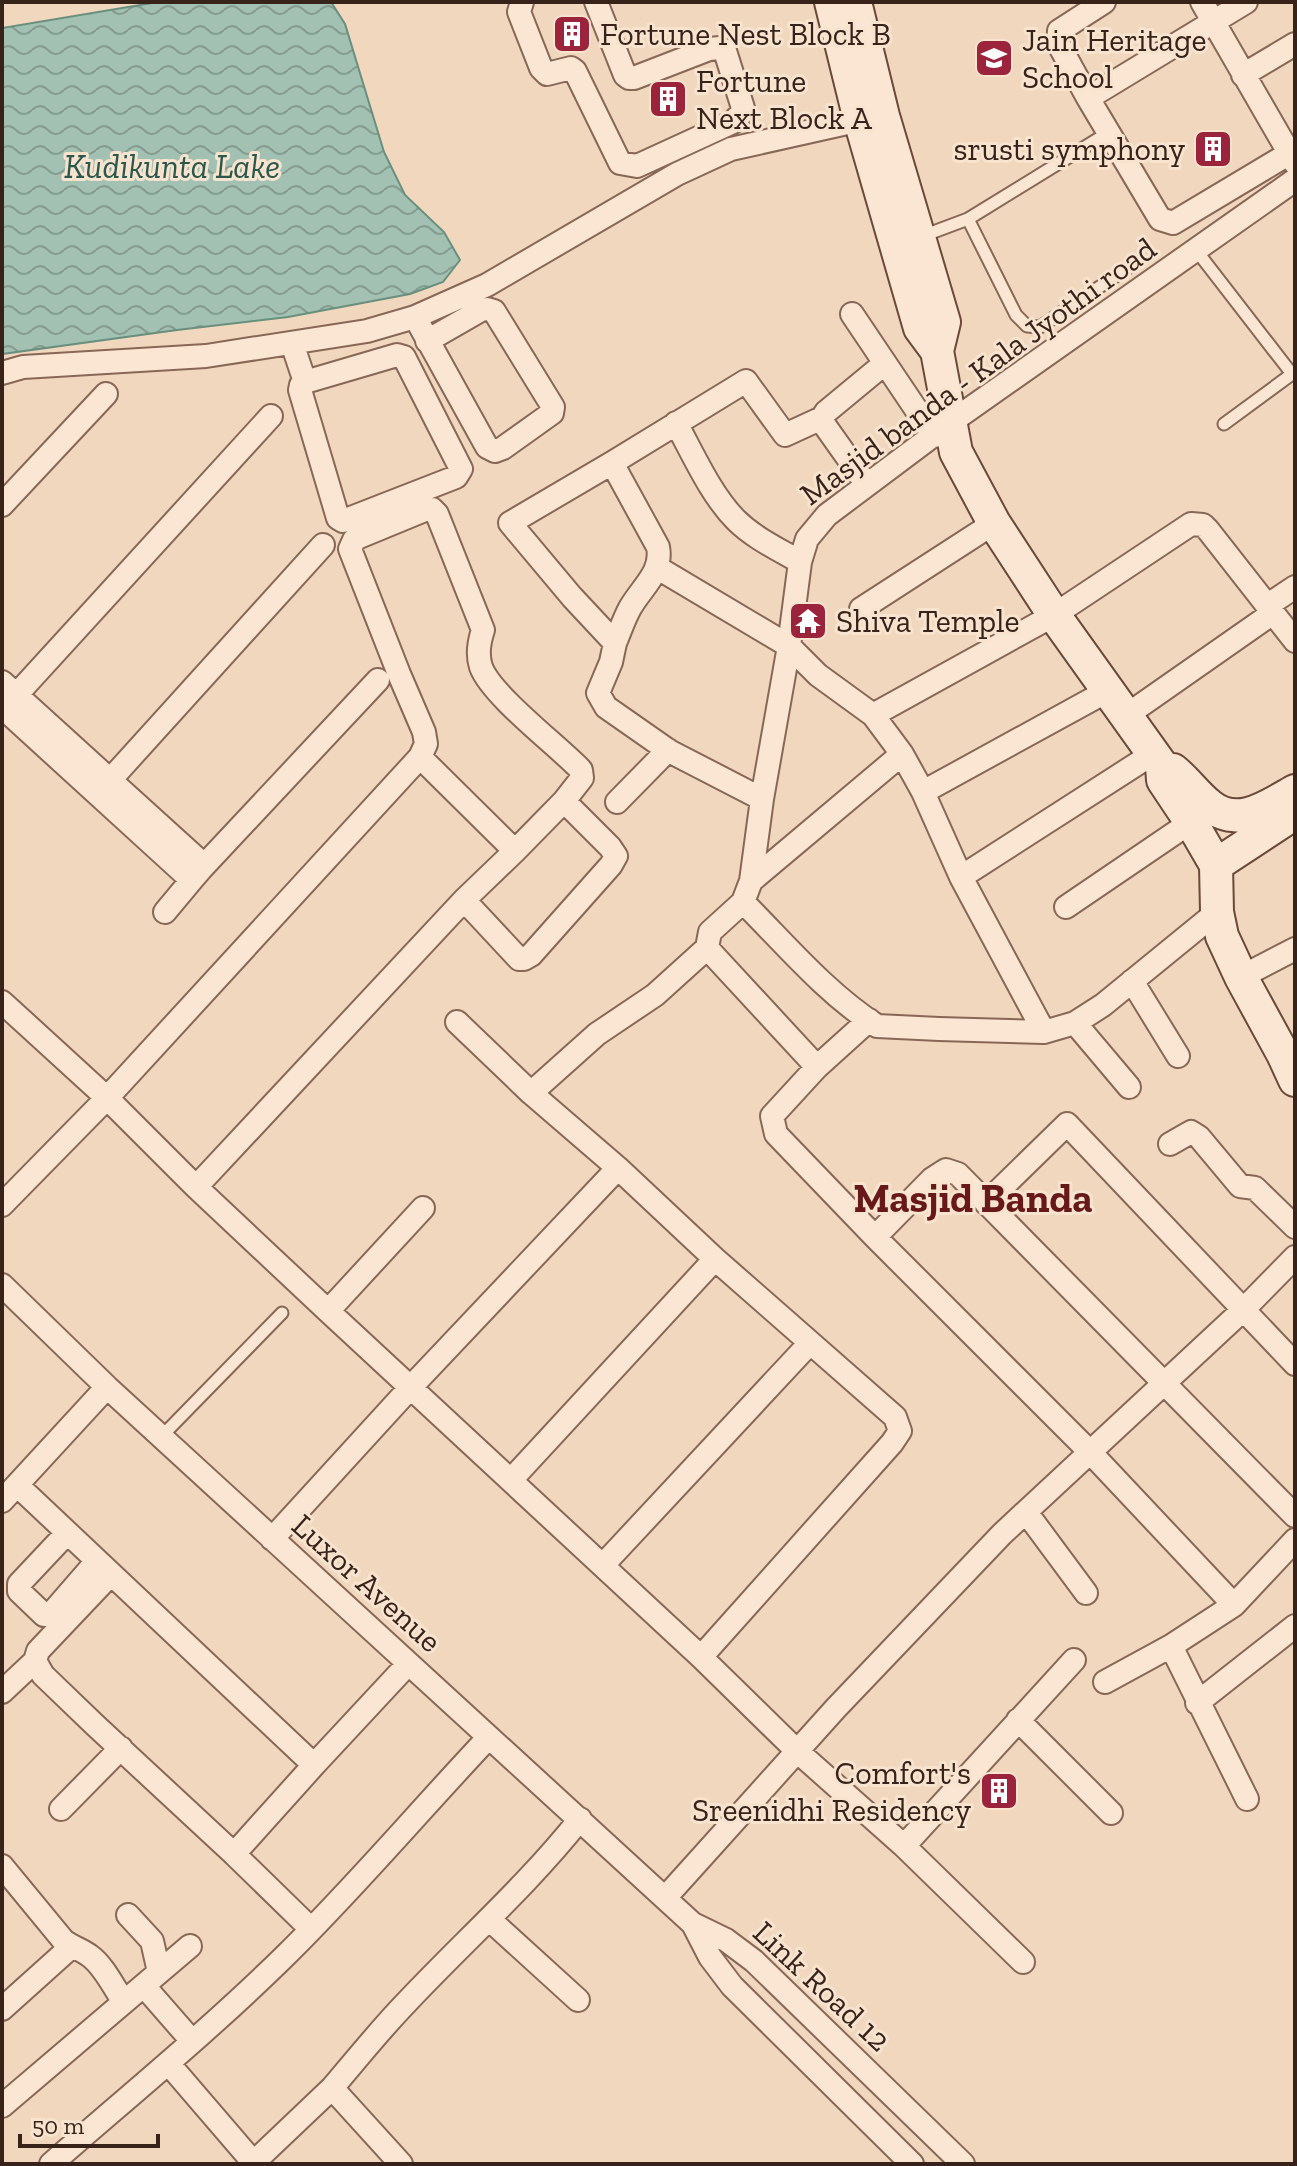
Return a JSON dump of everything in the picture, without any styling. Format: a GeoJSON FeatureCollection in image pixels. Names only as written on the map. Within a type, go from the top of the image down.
{"type":"FeatureCollection","features":[{"type":"Feature","properties":{"kind":"main road"},"geometry":{"type":"LineString","coordinates":[[831,2],[919,238],[944,322],[937,351],[942,429],[994,523],[1054,615],[1158,760],[1163,780],[1216,865],[1217,912],[1222,936],[1241,977],[1291,1061]]}},
{"type":"Feature","properties":{"kind":"main road"},"geometry":{"type":"LineString","coordinates":[[855,2],[872,118],[920,328],[937,351]]}},
{"type":"Feature","properties":{"kind":"main road"},"geometry":{"type":"LineString","coordinates":[[1158,760],[1175,770],[1209,806],[1229,814],[1243,817],[1293,813]]}},
{"type":"Feature","properties":{"kind":"main road"},"geometry":{"type":"LineString","coordinates":[[1216,865],[1293,813]]}},
{"type":"Feature","properties":{"kind":"street"},"geometry":{"type":"LineString","coordinates":[[522,2],[519,12],[541,68],[547,74],[571,68],[575,71],[620,163],[637,166],[733,122],[741,114],[743,108],[725,51],[709,49],[629,78],[625,75],[596,2]]}},
{"type":"Feature","properties":{"kind":"street"},"geometry":{"type":"LineString","coordinates":[[1104,2],[1059,31],[1058,43],[1160,219],[1173,223],[1293,155],[1202,2]]}},
{"type":"Feature","properties":{"kind":"street"},"geometry":{"type":"LineString","coordinates":[[1088,98],[1246,2]]}},
{"type":"Feature","properties":{"kind":"street"},"geometry":{"type":"LineString","coordinates":[[1243,75],[1295,44]]}},
{"type":"Feature","properties":{"kind":"street"},"geometry":{"type":"LineString","coordinates":[[2,373],[23,367],[206,356],[367,331],[415,317],[487,285],[677,174],[731,149],[872,118]]}},
{"type":"Feature","properties":{"kind":"street"},"geometry":{"type":"LineString","coordinates":[[637,166],[650,190]]}},
{"type":"Feature","properties":{"kind":"street","name":"Masjid banda - Kala Jyothi road"},"geometry":{"type":"LineString","coordinates":[[747,892],[789,646],[800,562],[807,539],[827,515],[942,429],[1196,250],[1293,186]]}},
{"type":"Feature","properties":{"kind":"street"},"geometry":{"type":"LineString","coordinates":[[415,317],[427,341],[487,447],[495,451],[503,448],[552,413],[553,407],[494,311],[481,310],[427,341]]}},
{"type":"Feature","properties":{"kind":"street"},"geometry":{"type":"LineString","coordinates":[[852,314],[884,364],[942,429]]}},
{"type":"Feature","properties":{"kind":"street"},"geometry":{"type":"LineString","coordinates":[[292,343],[305,382]]}},
{"type":"Feature","properties":{"kind":"street"},"geometry":{"type":"LineString","coordinates":[[397,355],[404,357],[461,469],[460,473],[343,521],[338,518],[300,390],[305,382],[397,355]]}},
{"type":"Feature","properties":{"kind":"street"},"geometry":{"type":"LineString","coordinates":[[615,643],[510,523],[746,381],[785,435],[822,418],[884,364]]}},
{"type":"Feature","properties":{"kind":"street"},"geometry":{"type":"LineString","coordinates":[[2,505],[106,394]]}},
{"type":"Feature","properties":{"kind":"street"},"geometry":{"type":"LineString","coordinates":[[5,701],[271,416]]}},
{"type":"Feature","properties":{"kind":"street"},"geometry":{"type":"LineString","coordinates":[[822,418],[867,485]]}},
{"type":"Feature","properties":{"kind":"street"},"geometry":{"type":"LineString","coordinates":[[676,423],[722,503],[737,521],[800,562]]}},
{"type":"Feature","properties":{"kind":"street"},"geometry":{"type":"LineString","coordinates":[[612,463],[658,547],[658,568],[629,609],[598,693],[606,707],[668,750],[762,799]]}},
{"type":"Feature","properties":{"kind":"street"},"geometry":{"type":"LineString","coordinates":[[2,1205],[107,1098],[420,757],[426,744],[424,732],[350,549],[359,537],[432,509],[437,514],[483,630],[478,645],[481,667],[497,691],[581,770],[582,778],[564,801],[464,900],[196,1187]]}},
{"type":"Feature","properties":{"kind":"street"},"geometry":{"type":"LineString","coordinates":[[861,609],[994,523]]}},
{"type":"Feature","properties":{"kind":"street"},"geometry":{"type":"LineString","coordinates":[[873,715],[1054,615],[1191,524],[1203,525],[1208,530],[1295,641]]}},
{"type":"Feature","properties":{"kind":"street"},"geometry":{"type":"LineString","coordinates":[[111,779],[323,545]]}},
{"type":"Feature","properties":{"kind":"street"},"geometry":{"type":"LineString","coordinates":[[658,568],[789,646],[818,675],[873,715],[902,754],[923,792],[961,877],[1044,1032]]}},
{"type":"Feature","properties":{"kind":"street"},"geometry":{"type":"LineString","coordinates":[[923,792],[1118,702],[1271,609],[1295,587]]}},
{"type":"Feature","properties":{"kind":"street"},"geometry":{"type":"LineString","coordinates":[[165,912],[378,680]]}},
{"type":"Feature","properties":{"kind":"street"},"geometry":{"type":"LineString","coordinates":[[5,701],[111,779],[196,858],[198,873]]}},
{"type":"Feature","properties":{"kind":"street"},"geometry":{"type":"LineString","coordinates":[[5,701],[185,874],[198,873]]}},
{"type":"Feature","properties":{"kind":"street"},"geometry":{"type":"LineString","coordinates":[[617,802],[668,750]]}},
{"type":"Feature","properties":{"kind":"street"},"geometry":{"type":"LineString","coordinates":[[531,1093],[597,1034],[655,995],[707,948],[710,932],[747,892],[902,754]]}},
{"type":"Feature","properties":{"kind":"street"},"geometry":{"type":"LineString","coordinates":[[420,757],[515,851]]}},
{"type":"Feature","properties":{"kind":"street"},"geometry":{"type":"LineString","coordinates":[[961,877],[1158,760]]}},
{"type":"Feature","properties":{"kind":"street"},"geometry":{"type":"LineString","coordinates":[[464,900],[519,959],[531,955],[616,856],[564,801]]}},
{"type":"Feature","properties":{"kind":"street"},"geometry":{"type":"LineString","coordinates":[[1066,907],[1191,822]]}},
{"type":"Feature","properties":{"kind":"street"},"geometry":{"type":"LineString","coordinates":[[747,892],[844,1003],[877,1026],[893,1027],[1044,1032],[1075,1023],[1103,1005],[1217,912]]}},
{"type":"Feature","properties":{"kind":"street"},"geometry":{"type":"LineString","coordinates":[[707,948],[817,1067]]}},
{"type":"Feature","properties":{"kind":"street"},"geometry":{"type":"LineString","coordinates":[[1241,977],[1295,949]]}},
{"type":"Feature","properties":{"kind":"street"},"geometry":{"type":"LineString","coordinates":[[1132,981],[1178,1056]]}},
{"type":"Feature","properties":{"kind":"street"},"geometry":{"type":"LineString","coordinates":[[2,1002],[107,1098],[196,1187],[410,1388],[701,1657],[797,1751],[904,1846],[1023,1962]]}},
{"type":"Feature","properties":{"kind":"street"},"geometry":{"type":"LineString","coordinates":[[869,1020],[817,1067],[772,1116],[776,1134],[1090,1452],[1234,1605]]}},
{"type":"Feature","properties":{"kind":"street"},"geometry":{"type":"LineString","coordinates":[[457,1022],[715,1259],[895,1417],[900,1431],[892,1443],[701,1657]]}},
{"type":"Feature","properties":{"kind":"street"},"geometry":{"type":"LineString","coordinates":[[1075,1023],[1129,1087]]}},
{"type":"Feature","properties":{"kind":"street"},"geometry":{"type":"LineString","coordinates":[[986,1203],[1067,1124],[1295,1364]]}},
{"type":"Feature","properties":{"kind":"street"},"geometry":{"type":"LineString","coordinates":[[1170,1144],[1191,1132],[1199,1137],[1240,1186],[1255,1188],[1295,1227]]}},
{"type":"Feature","properties":{"kind":"street"},"geometry":{"type":"LineString","coordinates":[[272,1539],[618,1168]]}},
{"type":"Feature","properties":{"kind":"street"},"geometry":{"type":"LineString","coordinates":[[875,1237],[932,1179],[946,1170],[958,1174],[1295,1516]]}},
{"type":"Feature","properties":{"kind":"street"},"geometry":{"type":"LineString","coordinates":[[328,1311],[423,1208]]}},
{"type":"Feature","properties":{"kind":"street"},"geometry":{"type":"LineString","coordinates":[[665,1898],[797,1751],[1026,1512],[1244,1309],[1295,1257]]}},
{"type":"Feature","properties":{"kind":"street"},"geometry":{"type":"LineString","coordinates":[[511,1480],[715,1259]]}},
{"type":"Feature","properties":{"kind":"street","name":"Luxor Avenue"},"geometry":{"type":"LineString","coordinates":[[2,1285],[161,1437],[693,1924]]}},
{"type":"Feature","properties":{"kind":"street"},"geometry":{"type":"LineString","coordinates":[[603,1565],[810,1343]]}},
{"type":"Feature","properties":{"kind":"street"},"geometry":{"type":"LineString","coordinates":[[107,1387],[9,1493],[64,1537],[314,1765]]}},
{"type":"Feature","properties":{"kind":"street"},"geometry":{"type":"LineString","coordinates":[[1026,1512],[1086,1593]]}},
{"type":"Feature","properties":{"kind":"street"},"geometry":{"type":"LineString","coordinates":[[64,1537],[19,1584],[19,1591],[44,1615],[51,1614],[99,1569]]}},
{"type":"Feature","properties":{"kind":"street"},"geometry":{"type":"LineString","coordinates":[[1105,1682],[1171,1646],[1234,1605],[1295,1540]]}},
{"type":"Feature","properties":{"kind":"street"},"geometry":{"type":"LineString","coordinates":[[2,1692],[35,1661],[38,1651],[99,1569]]}},
{"type":"Feature","properties":{"kind":"street"},"geometry":{"type":"LineString","coordinates":[[1197,1703],[1295,1626]]}},
{"type":"Feature","properties":{"kind":"street"},"geometry":{"type":"LineString","coordinates":[[1171,1646],[1247,1799]]}},
{"type":"Feature","properties":{"kind":"street"},"geometry":{"type":"LineString","coordinates":[[904,1846],[1074,1660]]}},
{"type":"Feature","properties":{"kind":"street"},"geometry":{"type":"LineString","coordinates":[[35,1661],[43,1675],[311,1929]]}},
{"type":"Feature","properties":{"kind":"street"},"geometry":{"type":"LineString","coordinates":[[234,1854],[408,1664]]}},
{"type":"Feature","properties":{"kind":"street"},"geometry":{"type":"LineString","coordinates":[[1018,1720],[1111,1813]]}},
{"type":"Feature","properties":{"kind":"street"},"geometry":{"type":"LineString","coordinates":[[51,2164],[232,2007],[311,1929],[489,1737]]}},
{"type":"Feature","properties":{"kind":"street"},"geometry":{"type":"LineString","coordinates":[[61,1809],[121,1748]]}},
{"type":"Feature","properties":{"kind":"street"},"geometry":{"type":"LineString","coordinates":[[168,2063],[252,2163],[332,2088],[404,2005],[560,1844],[580,1819]]}},
{"type":"Feature","properties":{"kind":"street"},"geometry":{"type":"LineString","coordinates":[[2,1866],[63,1940],[94,1958],[124,2002]]}},
{"type":"Feature","properties":{"kind":"street"},"geometry":{"type":"LineString","coordinates":[[128,1915],[152,1941],[152,1979],[192,2041]]}},
{"type":"Feature","properties":{"kind":"street"},"geometry":{"type":"LineString","coordinates":[[489,1919],[578,2000]]}},
{"type":"Feature","properties":{"kind":"street","name":"Link Road 12"},"geometry":{"type":"LineString","coordinates":[[693,1924],[710,1957],[732,1986],[912,2164]]}},
{"type":"Feature","properties":{"kind":"street","name":"Link Road 12"},"geometry":{"type":"LineString","coordinates":[[693,1924],[726,1940],[754,1961],[963,2164]]}},
{"type":"Feature","properties":{"kind":"street"},"geometry":{"type":"LineString","coordinates":[[2,2106],[190,1946]]}},
{"type":"Feature","properties":{"kind":"street"},"geometry":{"type":"LineString","coordinates":[[2,2009],[71,1947]]}},
{"type":"Feature","properties":{"kind":"street"},"geometry":{"type":"LineString","coordinates":[[332,2088],[401,2164]]}},
{"type":"Feature","properties":{"kind":"lane"},"geometry":{"type":"LineString","coordinates":[[919,238],[968,219],[1098,139]]}},
{"type":"Feature","properties":{"kind":"lane"},"geometry":{"type":"LineString","coordinates":[[968,219],[1016,315],[1027,326],[1040,327],[1135,263]]}},
{"type":"Feature","properties":{"kind":"lane"},"geometry":{"type":"LineString","coordinates":[[1196,250],[1292,374],[1224,424]]}},
{"type":"Feature","properties":{"kind":"lane"},"geometry":{"type":"LineString","coordinates":[[161,1437],[282,1313]]}},
{"type":"Feature","properties":{"kind":"water","name":"Kudikunta Lake"},"geometry":{"type":"Polygon","coordinates":[[[158,2],[331,2],[345,24],[384,152],[405,195],[444,232],[460,260],[443,282],[410,294],[288,317],[2,354],[2,28],[158,2]]]}},
{"type":"Feature","properties":{"kind":"place","name":"Fortune Nest Block B"},"geometry":{"type":"Point","coordinates":[572,34]}},
{"type":"Feature","properties":{"kind":"place","name":"Jain Heritage School"},"geometry":{"type":"Point","coordinates":[994,58]}},
{"type":"Feature","properties":{"kind":"place","name":"Fortune Next Block A"},"geometry":{"type":"Point","coordinates":[668,99]}},
{"type":"Feature","properties":{"kind":"place","name":"srusti symphony"},"geometry":{"type":"Point","coordinates":[1213,149]}},
{"type":"Feature","properties":{"kind":"place","name":"Shiva Temple"},"geometry":{"type":"Point","coordinates":[808,621]}},
{"type":"Feature","properties":{"kind":"place","name":"Comfort's Sreenidhi Residency"},"geometry":{"type":"Point","coordinates":[999,1791]}},
{"type":"Feature","properties":{"kind":"district","name":"Masjid Banda"},"geometry":{"type":"Point","coordinates":[973,1198]}}]}
